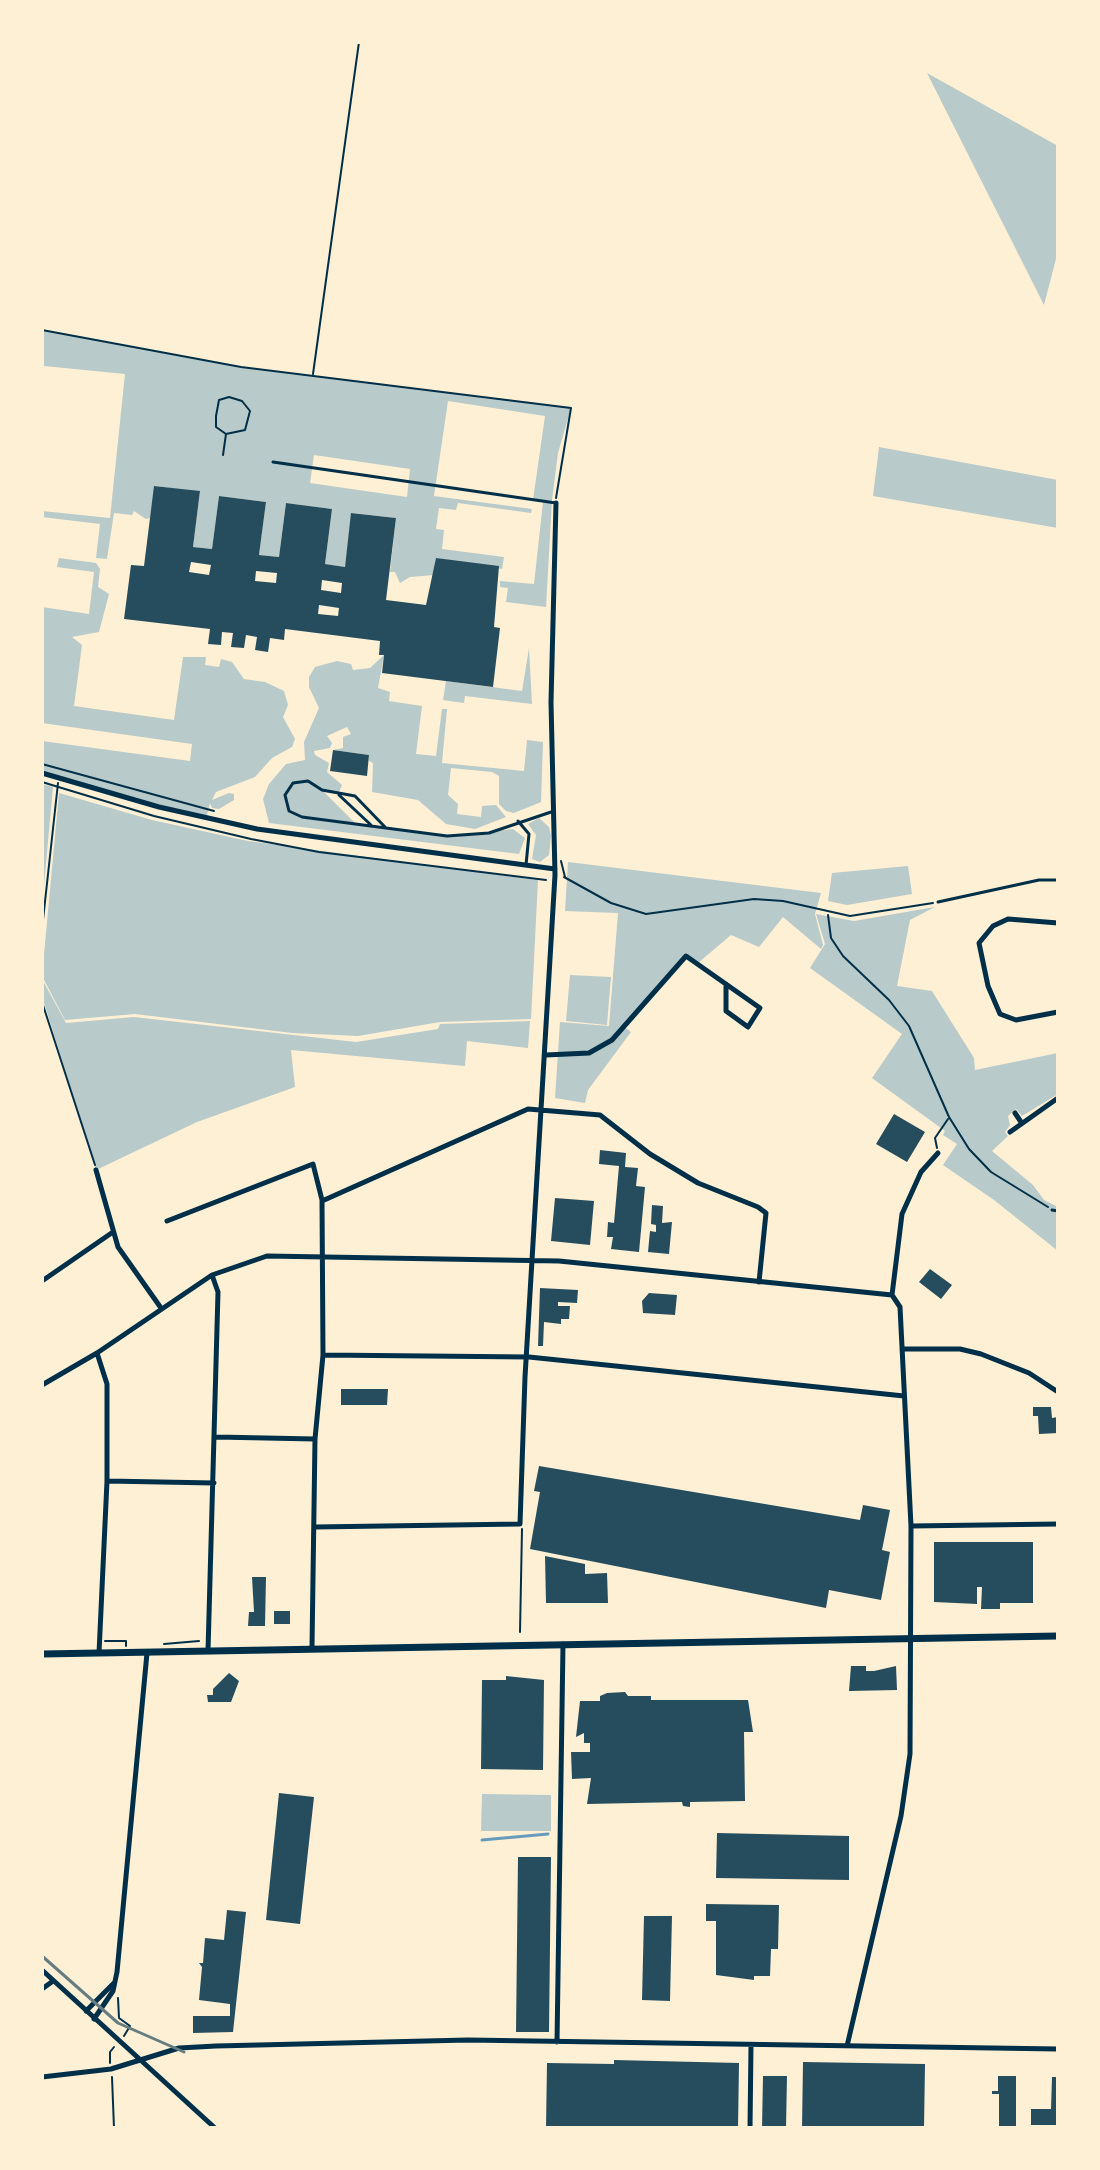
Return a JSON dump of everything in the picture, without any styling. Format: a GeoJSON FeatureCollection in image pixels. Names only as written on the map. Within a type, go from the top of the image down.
{"type":"FeatureCollection","features":[{"type":"Feature","properties":{"kind":"main road"},"geometry":{"type":"LineString","coordinates":[[42,1654],[1058,1636]]}},
{"type":"Feature","properties":{"kind":"street"},"geometry":{"type":"LineString","coordinates":[[315,1527],[520,1524],[525,1377],[529,1357],[555,869],[551,702],[556,503]]}},
{"type":"Feature","properties":{"kind":"street"},"geometry":{"type":"LineString","coordinates":[[42,773],[159,807],[257,829],[555,869]]}},
{"type":"Feature","properties":{"kind":"street"},"geometry":{"type":"LineString","coordinates":[[1058,923],[1008,919],[993,926],[979,943],[988,986],[1000,1014],[1016,1020],[1058,1012]]}},
{"type":"Feature","properties":{"kind":"street"},"geometry":{"type":"LineString","coordinates":[[546,1055],[589,1053],[612,1040],[686,956],[726,984],[760,1008],[748,1027],[726,1011],[726,984]]}},
{"type":"Feature","properties":{"kind":"street"},"geometry":{"type":"LineString","coordinates":[[1010,1132],[1058,1098]]}},
{"type":"Feature","properties":{"kind":"street"},"geometry":{"type":"LineString","coordinates":[[322,1201],[528,1109],[600,1115],[650,1154],[698,1183],[766,1213],[759,1282]]}},
{"type":"Feature","properties":{"kind":"street"},"geometry":{"type":"LineString","coordinates":[[1015,1113],[1021,1122]]}},
{"type":"Feature","properties":{"kind":"street"},"geometry":{"type":"LineString","coordinates":[[847,2046],[901,1816],[910,1754],[911,1526],[900,1307],[892,1295],[902,1214],[921,1172],[938,1153]]}},
{"type":"Feature","properties":{"kind":"street"},"geometry":{"type":"LineString","coordinates":[[167,1221],[313,1164],[322,1201],[323,1355],[315,1439],[312,1647]]}},
{"type":"Feature","properties":{"kind":"street"},"geometry":{"type":"LineString","coordinates":[[96,1170],[118,1247],[161,1308]]}},
{"type":"Feature","properties":{"kind":"street"},"geometry":{"type":"LineString","coordinates":[[42,1281],[113,1232]]}},
{"type":"Feature","properties":{"kind":"street"},"geometry":{"type":"LineString","coordinates":[[42,1385],[97,1353],[212,1275],[267,1256],[532,1259],[892,1295]]}},
{"type":"Feature","properties":{"kind":"street"},"geometry":{"type":"LineString","coordinates":[[208,1651],[218,1292],[212,1275]]}},
{"type":"Feature","properties":{"kind":"street"},"geometry":{"type":"LineString","coordinates":[[902,1349],[960,1349],[981,1354],[1029,1373],[1058,1392]]}},
{"type":"Feature","properties":{"kind":"street"},"geometry":{"type":"LineString","coordinates":[[97,1353],[107,1384],[107,1481],[99,1653]]}},
{"type":"Feature","properties":{"kind":"street"},"geometry":{"type":"LineString","coordinates":[[323,1355],[529,1357],[904,1396]]}},
{"type":"Feature","properties":{"kind":"street"},"geometry":{"type":"LineString","coordinates":[[216,1437],[315,1439]]}},
{"type":"Feature","properties":{"kind":"street"},"geometry":{"type":"LineString","coordinates":[[107,1481],[214,1483]]}},
{"type":"Feature","properties":{"kind":"street"},"geometry":{"type":"LineString","coordinates":[[911,1526],[1058,1524]]}},
{"type":"Feature","properties":{"kind":"street"},"geometry":{"type":"LineString","coordinates":[[557,2042],[563,1644]]}},
{"type":"Feature","properties":{"kind":"street"},"geometry":{"type":"LineString","coordinates":[[94,2019],[114,1983],[133,1823],[147,1653]]}},
{"type":"Feature","properties":{"kind":"street"},"geometry":{"type":"LineString","coordinates":[[42,1970],[215,2128]]}},
{"type":"Feature","properties":{"kind":"street"},"geometry":{"type":"LineString","coordinates":[[42,1989],[53,1981]]}},
{"type":"Feature","properties":{"kind":"street"},"geometry":{"type":"LineString","coordinates":[[86,2011],[114,1983]]}},
{"type":"Feature","properties":{"kind":"street"},"geometry":{"type":"LineString","coordinates":[[42,2077],[111,2069],[183,2047],[468,2040],[1058,2049]]}},
{"type":"Feature","properties":{"kind":"street"},"geometry":{"type":"LineString","coordinates":[[750,2128],[751,2045]]}},
{"type":"Feature","properties":{"kind":"lane"},"geometry":{"type":"LineString","coordinates":[[273,462],[556,503]]}},
{"type":"Feature","properties":{"kind":"lane"},"geometry":{"type":"LineString","coordinates":[[386,828],[355,796],[322,790],[308,781],[293,783],[285,795],[289,811],[302,817],[386,828],[462,836],[489,833],[554,811]]}},
{"type":"Feature","properties":{"kind":"lane"},"geometry":{"type":"LineString","coordinates":[[338,794],[371,825]]}},
{"type":"Feature","properties":{"kind":"lane"},"geometry":{"type":"LineString","coordinates":[[518,821],[529,834],[526,865]]}},
{"type":"Feature","properties":{"kind":"lane"},"geometry":{"type":"LineString","coordinates":[[938,902],[1039,880],[1058,880]]}},
{"type":"Feature","properties":{"kind":"lane"},"geometry":{"type":"LineString","coordinates":[[1052,1210],[1058,1211]]}},
{"type":"Feature","properties":{"kind":"path"},"geometry":{"type":"LineString","coordinates":[[313,375],[359,42]]}},
{"type":"Feature","properties":{"kind":"path"},"geometry":{"type":"LineString","coordinates":[[42,330],[241,367],[571,408],[556,503]]}},
{"type":"Feature","properties":{"kind":"path"},"geometry":{"type":"LineString","coordinates":[[229,397],[242,401],[250,411],[245,430],[226,434],[216,427],[216,416],[219,400],[229,397]]}},
{"type":"Feature","properties":{"kind":"path"},"geometry":{"type":"LineString","coordinates":[[223,455],[226,434]]}},
{"type":"Feature","properties":{"kind":"path"},"geometry":{"type":"LineString","coordinates":[[42,782],[57,789],[42,929]]}},
{"type":"Feature","properties":{"kind":"path"},"geometry":{"type":"LineString","coordinates":[[565,877],[611,903],[646,914],[754,899],[783,901],[828,913],[865,915],[938,902]]}},
{"type":"Feature","properties":{"kind":"path"},"geometry":{"type":"LineString","coordinates":[[828,913],[831,938],[843,956],[889,1000],[909,1026],[949,1117],[969,1149],[991,1172],[1052,1210]]}},
{"type":"Feature","properties":{"kind":"path"},"geometry":{"type":"LineString","coordinates":[[42,1002],[96,1170]]}},
{"type":"Feature","properties":{"kind":"path"},"geometry":{"type":"LineString","coordinates":[[938,1153],[935,1138],[949,1117]]}},
{"type":"Feature","properties":{"kind":"path"},"geometry":{"type":"LineString","coordinates":[[520,1524],[525,1535],[520,1632]]}},
{"type":"Feature","properties":{"kind":"path"},"geometry":{"type":"LineString","coordinates":[[100,1642],[126,1641]]}},
{"type":"Feature","properties":{"kind":"path"},"geometry":{"type":"LineString","coordinates":[[164,1641],[209,1641]]}},
{"type":"Feature","properties":{"kind":"path"},"geometry":{"type":"LineString","coordinates":[[114,1983],[119,1989],[119,2018],[130,2026],[110,2052],[114,2128]]}},
{"type":"Feature","properties":{"kind":"shaded area"},"geometry":{"type":"Polygon","coordinates":[[[927,73],[1058,146],[1058,251],[1044,305],[927,73]]]}},
{"type":"Feature","properties":{"kind":"shaded area"},"geometry":{"type":"Polygon","coordinates":[[[42,330],[241,367],[571,408],[558,453],[552,500],[546,607],[506,602],[508,588],[500,587],[500,581],[534,584],[543,502],[533,500],[545,416],[448,401],[434,496],[532,509],[531,513],[458,503],[456,510],[439,508],[436,529],[444,530],[442,549],[504,557],[502,569],[436,558],[434,575],[410,577],[400,583],[395,572],[390,572],[396,518],[352,513],[345,567],[325,564],[332,509],[286,503],[279,557],[259,555],[266,502],[219,496],[212,549],[193,547],[200,492],[155,486],[150,518],[146,519],[134,511],[132,515],[114,513],[107,559],[96,558],[100,524],[42,517],[42,511],[110,518],[125,374],[44,366],[42,383],[42,330]],[[314,455],[310,483],[407,497],[410,469],[314,455]]]}},
{"type":"Feature","properties":{"kind":"shaded area"},"geometry":{"type":"Polygon","coordinates":[[[879,447],[1058,480],[1058,528],[873,496],[879,447]]]}},
{"type":"Feature","properties":{"kind":"shaded area"},"geometry":{"type":"Polygon","coordinates":[[[59,558],[96,563],[100,569],[98,587],[109,594],[99,632],[72,637],[82,645],[74,706],[174,720],[183,657],[206,657],[205,665],[219,667],[221,659],[232,662],[244,679],[265,682],[284,691],[288,705],[283,717],[295,739],[292,747],[272,758],[255,777],[216,792],[212,800],[229,793],[234,794],[234,800],[219,809],[212,808],[210,803],[206,819],[42,773],[42,741],[190,761],[192,744],[42,723],[42,607],[89,614],[94,572],[57,567],[59,558]]]}},
{"type":"Feature","properties":{"kind":"shaded area"},"geometry":{"type":"Polygon","coordinates":[[[529,648],[532,704],[465,696],[464,703],[443,700],[446,681],[522,691],[529,648]]]}},
{"type":"Feature","properties":{"kind":"shaded area"},"geometry":{"type":"Polygon","coordinates":[[[384,655],[378,688],[390,692],[389,701],[422,706],[416,754],[436,756],[442,709],[447,709],[442,763],[524,771],[527,740],[543,742],[541,802],[514,813],[506,811],[499,804],[499,776],[492,772],[451,768],[448,795],[458,804],[457,814],[481,817],[482,806],[496,805],[506,817],[475,829],[446,824],[418,800],[372,792],[373,763],[369,761],[369,755],[333,750],[343,748],[343,737],[351,734],[347,727],[327,736],[332,743],[330,748],[314,751],[315,755],[329,763],[327,772],[342,785],[338,794],[324,792],[355,823],[448,836],[513,829],[525,838],[519,854],[269,823],[263,799],[269,784],[286,764],[305,760],[304,742],[319,708],[309,687],[309,677],[315,667],[337,661],[351,664],[353,670],[370,668],[384,655]]]}},
{"type":"Feature","properties":{"kind":"shaded area"},"geometry":{"type":"Polygon","coordinates":[[[42,784],[53,787],[42,907],[42,784]]]}},
{"type":"Feature","properties":{"kind":"shaded area"},"geometry":{"type":"Polygon","coordinates":[[[59,793],[152,820],[248,841],[538,880],[531,1019],[440,1022],[358,1036],[292,1033],[135,1014],[65,1020],[42,976],[59,793]]]}},
{"type":"Feature","properties":{"kind":"shaded area"},"geometry":{"type":"Polygon","coordinates":[[[539,818],[549,827],[551,836],[549,855],[540,862],[532,859],[536,835],[528,824],[539,818]]]}},
{"type":"Feature","properties":{"kind":"shaded area"},"geometry":{"type":"Polygon","coordinates":[[[568,862],[821,893],[815,914],[823,945],[821,949],[783,917],[759,947],[731,935],[698,963],[687,954],[623,1026],[631,1032],[588,1090],[585,1103],[555,1098],[560,1022],[609,1026],[618,913],[565,911],[568,862]]]}},
{"type":"Feature","properties":{"kind":"shaded area"},"geometry":{"type":"Polygon","coordinates":[[[908,866],[912,894],[847,905],[828,901],[832,873],[908,866]]]}},
{"type":"Feature","properties":{"kind":"shaded area"},"geometry":{"type":"Polygon","coordinates":[[[935,907],[910,920],[897,986],[932,991],[974,1058],[975,1070],[1058,1053],[1058,1094],[1022,1116],[1016,1109],[1008,1116],[1010,1125],[1005,1132],[1008,1136],[992,1151],[1033,1185],[1044,1200],[1058,1207],[1058,1251],[994,1200],[943,1165],[957,1144],[943,1135],[945,1131],[872,1078],[902,1034],[810,968],[825,944],[816,914],[854,921],[935,907]]]}},
{"type":"Feature","properties":{"kind":"shaded area"},"geometry":{"type":"Polygon","coordinates":[[[570,975],[611,977],[607,1025],[566,1021],[570,975]]]}},
{"type":"Feature","properties":{"kind":"shaded area"},"geometry":{"type":"Polygon","coordinates":[[[42,979],[66,1023],[134,1017],[356,1042],[438,1029],[440,1024],[530,1021],[528,1048],[467,1041],[465,1066],[291,1050],[295,1087],[197,1122],[96,1170],[42,996],[42,979]]]}},
{"type":"Feature","properties":{"kind":"shaded area"},"geometry":{"type":"Polygon","coordinates":[[[482,1794],[551,1795],[551,1831],[481,1831],[482,1794]]]}},
{"type":"Feature","properties":{"kind":"building"},"geometry":{"type":"Polygon","coordinates":[[[154,486],[200,491],[193,547],[212,549],[219,496],[266,502],[259,555],[279,557],[286,503],[332,509],[325,564],[345,567],[351,513],[396,518],[386,600],[426,605],[436,558],[499,566],[494,627],[500,628],[493,687],[382,673],[384,655],[379,655],[380,641],[285,629],[284,640],[270,638],[268,652],[255,650],[257,637],[246,635],[244,648],[231,647],[233,633],[222,632],[221,645],[208,644],[210,629],[124,619],[131,565],[144,566],[154,486]],[[191,562],[189,572],[209,575],[211,565],[191,562]],[[256,571],[255,581],[276,583],[277,573],[256,571]],[[322,580],[321,590],[341,593],[342,583],[322,580]],[[319,605],[318,614],[338,616],[339,608],[319,605]]]}},
{"type":"Feature","properties":{"kind":"building"},"geometry":{"type":"Polygon","coordinates":[[[333,750],[369,755],[367,776],[330,771],[333,750]]]}},
{"type":"Feature","properties":{"kind":"building"},"geometry":{"type":"Polygon","coordinates":[[[894,1114],[925,1132],[907,1162],[876,1144],[894,1114]]]}},
{"type":"Feature","properties":{"kind":"building"},"geometry":{"type":"Polygon","coordinates":[[[600,1150],[626,1153],[625,1167],[638,1168],[636,1186],[645,1187],[639,1252],[611,1249],[613,1237],[607,1237],[608,1222],[614,1223],[619,1166],[599,1164],[600,1150]]]}},
{"type":"Feature","properties":{"kind":"building"},"geometry":{"type":"Polygon","coordinates":[[[555,1198],[594,1201],[590,1245],[551,1241],[555,1198]]]}},
{"type":"Feature","properties":{"kind":"building"},"geometry":{"type":"Polygon","coordinates":[[[652,1205],[663,1206],[662,1223],[672,1222],[669,1254],[648,1252],[650,1231],[656,1232],[656,1225],[651,1224],[652,1205]]]}},
{"type":"Feature","properties":{"kind":"building"},"geometry":{"type":"Polygon","coordinates":[[[930,1269],[952,1285],[941,1299],[919,1282],[930,1269]]]}},
{"type":"Feature","properties":{"kind":"building"},"geometry":{"type":"Polygon","coordinates":[[[540,1288],[578,1290],[577,1303],[558,1302],[558,1306],[570,1306],[569,1319],[561,1319],[561,1324],[544,1322],[543,1346],[538,1346],[540,1288]]]}},
{"type":"Feature","properties":{"kind":"building"},"geometry":{"type":"Polygon","coordinates":[[[649,1293],[677,1295],[675,1315],[643,1313],[642,1301],[649,1293]]]}},
{"type":"Feature","properties":{"kind":"building"},"geometry":{"type":"Polygon","coordinates":[[[341,1389],[388,1389],[387,1405],[341,1405],[341,1389]]]}},
{"type":"Feature","properties":{"kind":"building"},"geometry":{"type":"Polygon","coordinates":[[[1033,1407],[1051,1407],[1052,1418],[1058,1417],[1058,1433],[1039,1434],[1038,1416],[1033,1416],[1033,1407]]]}},
{"type":"Feature","properties":{"kind":"building"},"geometry":{"type":"Polygon","coordinates":[[[539,1466],[860,1520],[863,1505],[890,1510],[882,1550],[890,1552],[881,1600],[829,1590],[826,1608],[530,1549],[540,1492],[534,1491],[539,1466]]]}},
{"type":"Feature","properties":{"kind":"building"},"geometry":{"type":"Polygon","coordinates":[[[934,1542],[1033,1542],[1033,1603],[1000,1603],[1000,1609],[981,1609],[982,1587],[977,1587],[977,1604],[934,1602],[934,1542]]]}},
{"type":"Feature","properties":{"kind":"building"},"geometry":{"type":"Polygon","coordinates":[[[545,1556],[585,1564],[585,1574],[607,1573],[608,1603],[546,1603],[545,1556]]]}},
{"type":"Feature","properties":{"kind":"building"},"geometry":{"type":"Polygon","coordinates":[[[252,1577],[266,1577],[265,1626],[248,1626],[249,1612],[254,1612],[252,1577]]]}},
{"type":"Feature","properties":{"kind":"building"},"geometry":{"type":"Polygon","coordinates":[[[274,1611],[290,1611],[290,1624],[274,1624],[274,1611]]]}},
{"type":"Feature","properties":{"kind":"building"},"geometry":{"type":"Polygon","coordinates":[[[851,1666],[866,1666],[866,1671],[874,1671],[896,1666],[897,1690],[849,1691],[851,1666]]]}},
{"type":"Feature","properties":{"kind":"building"},"geometry":{"type":"Polygon","coordinates":[[[229,1673],[239,1681],[231,1702],[208,1702],[207,1695],[213,1695],[213,1689],[229,1673]]]}},
{"type":"Feature","properties":{"kind":"building"},"geometry":{"type":"Polygon","coordinates":[[[506,1676],[544,1680],[543,1770],[481,1769],[482,1680],[506,1680],[506,1676]]]}},
{"type":"Feature","properties":{"kind":"building"},"geometry":{"type":"Polygon","coordinates":[[[625,1692],[628,1696],[651,1696],[651,1700],[748,1700],[753,1732],[744,1732],[745,1801],[690,1802],[690,1807],[683,1806],[682,1802],[587,1804],[591,1778],[572,1779],[571,1752],[590,1752],[590,1743],[584,1743],[584,1733],[576,1737],[580,1701],[600,1701],[600,1696],[607,1693],[625,1692]]]}},
{"type":"Feature","properties":{"kind":"building"},"geometry":{"type":"Polygon","coordinates":[[[279,1793],[314,1797],[300,1924],[266,1920],[279,1793]]]}},
{"type":"Feature","properties":{"kind":"building"},"geometry":{"type":"Polygon","coordinates":[[[717,1833],[849,1836],[849,1880],[716,1878],[717,1833]]]}},
{"type":"Feature","properties":{"kind":"building"},"geometry":{"type":"Polygon","coordinates":[[[518,1857],[551,1857],[549,2032],[516,2032],[518,1857]]]}},
{"type":"Feature","properties":{"kind":"building"},"geometry":{"type":"Polygon","coordinates":[[[706,1904],[779,1905],[778,1949],[771,1949],[770,1976],[754,1976],[754,1980],[716,1975],[716,1921],[706,1921],[706,1904]]]}},
{"type":"Feature","properties":{"kind":"building"},"geometry":{"type":"Polygon","coordinates":[[[227,1910],[246,1912],[233,2032],[193,2033],[193,2016],[230,2016],[230,2004],[199,2000],[202,1967],[199,1963],[203,1963],[205,1938],[224,1940],[227,1910]]]}},
{"type":"Feature","properties":{"kind":"building"},"geometry":{"type":"Polygon","coordinates":[[[644,1916],[672,1916],[670,2001],[642,2000],[644,1916]]]}},
{"type":"Feature","properties":{"kind":"building"},"geometry":{"type":"Polygon","coordinates":[[[614,2060],[739,2063],[738,2128],[546,2128],[547,2063],[614,2064],[614,2060]]]}},
{"type":"Feature","properties":{"kind":"building"},"geometry":{"type":"Polygon","coordinates":[[[803,2062],[925,2064],[924,2128],[802,2128],[803,2062]]]}},
{"type":"Feature","properties":{"kind":"building"},"geometry":{"type":"Polygon","coordinates":[[[763,2076],[787,2076],[786,2128],[762,2128],[763,2076]]]}},
{"type":"Feature","properties":{"kind":"building"},"geometry":{"type":"Polygon","coordinates":[[[998,2076],[1016,2076],[1016,2127],[999,2127],[999,2094],[992,2094],[992,2091],[998,2091],[998,2076]]]}},
{"type":"Feature","properties":{"kind":"building"},"geometry":{"type":"Polygon","coordinates":[[[1052,2077],[1058,2077],[1058,2125],[1031,2125],[1031,2109],[1051,2109],[1052,2077]]]}},
{"type":"Feature","properties":{"kind":"waterway"},"geometry":{"type":"LineString","coordinates":[[482,1840],[548,1834]]}},
{"type":"Feature","properties":{"kind":"railway"},"geometry":{"type":"LineString","coordinates":[[42,1956],[118,2023],[184,2052]]}}]}
